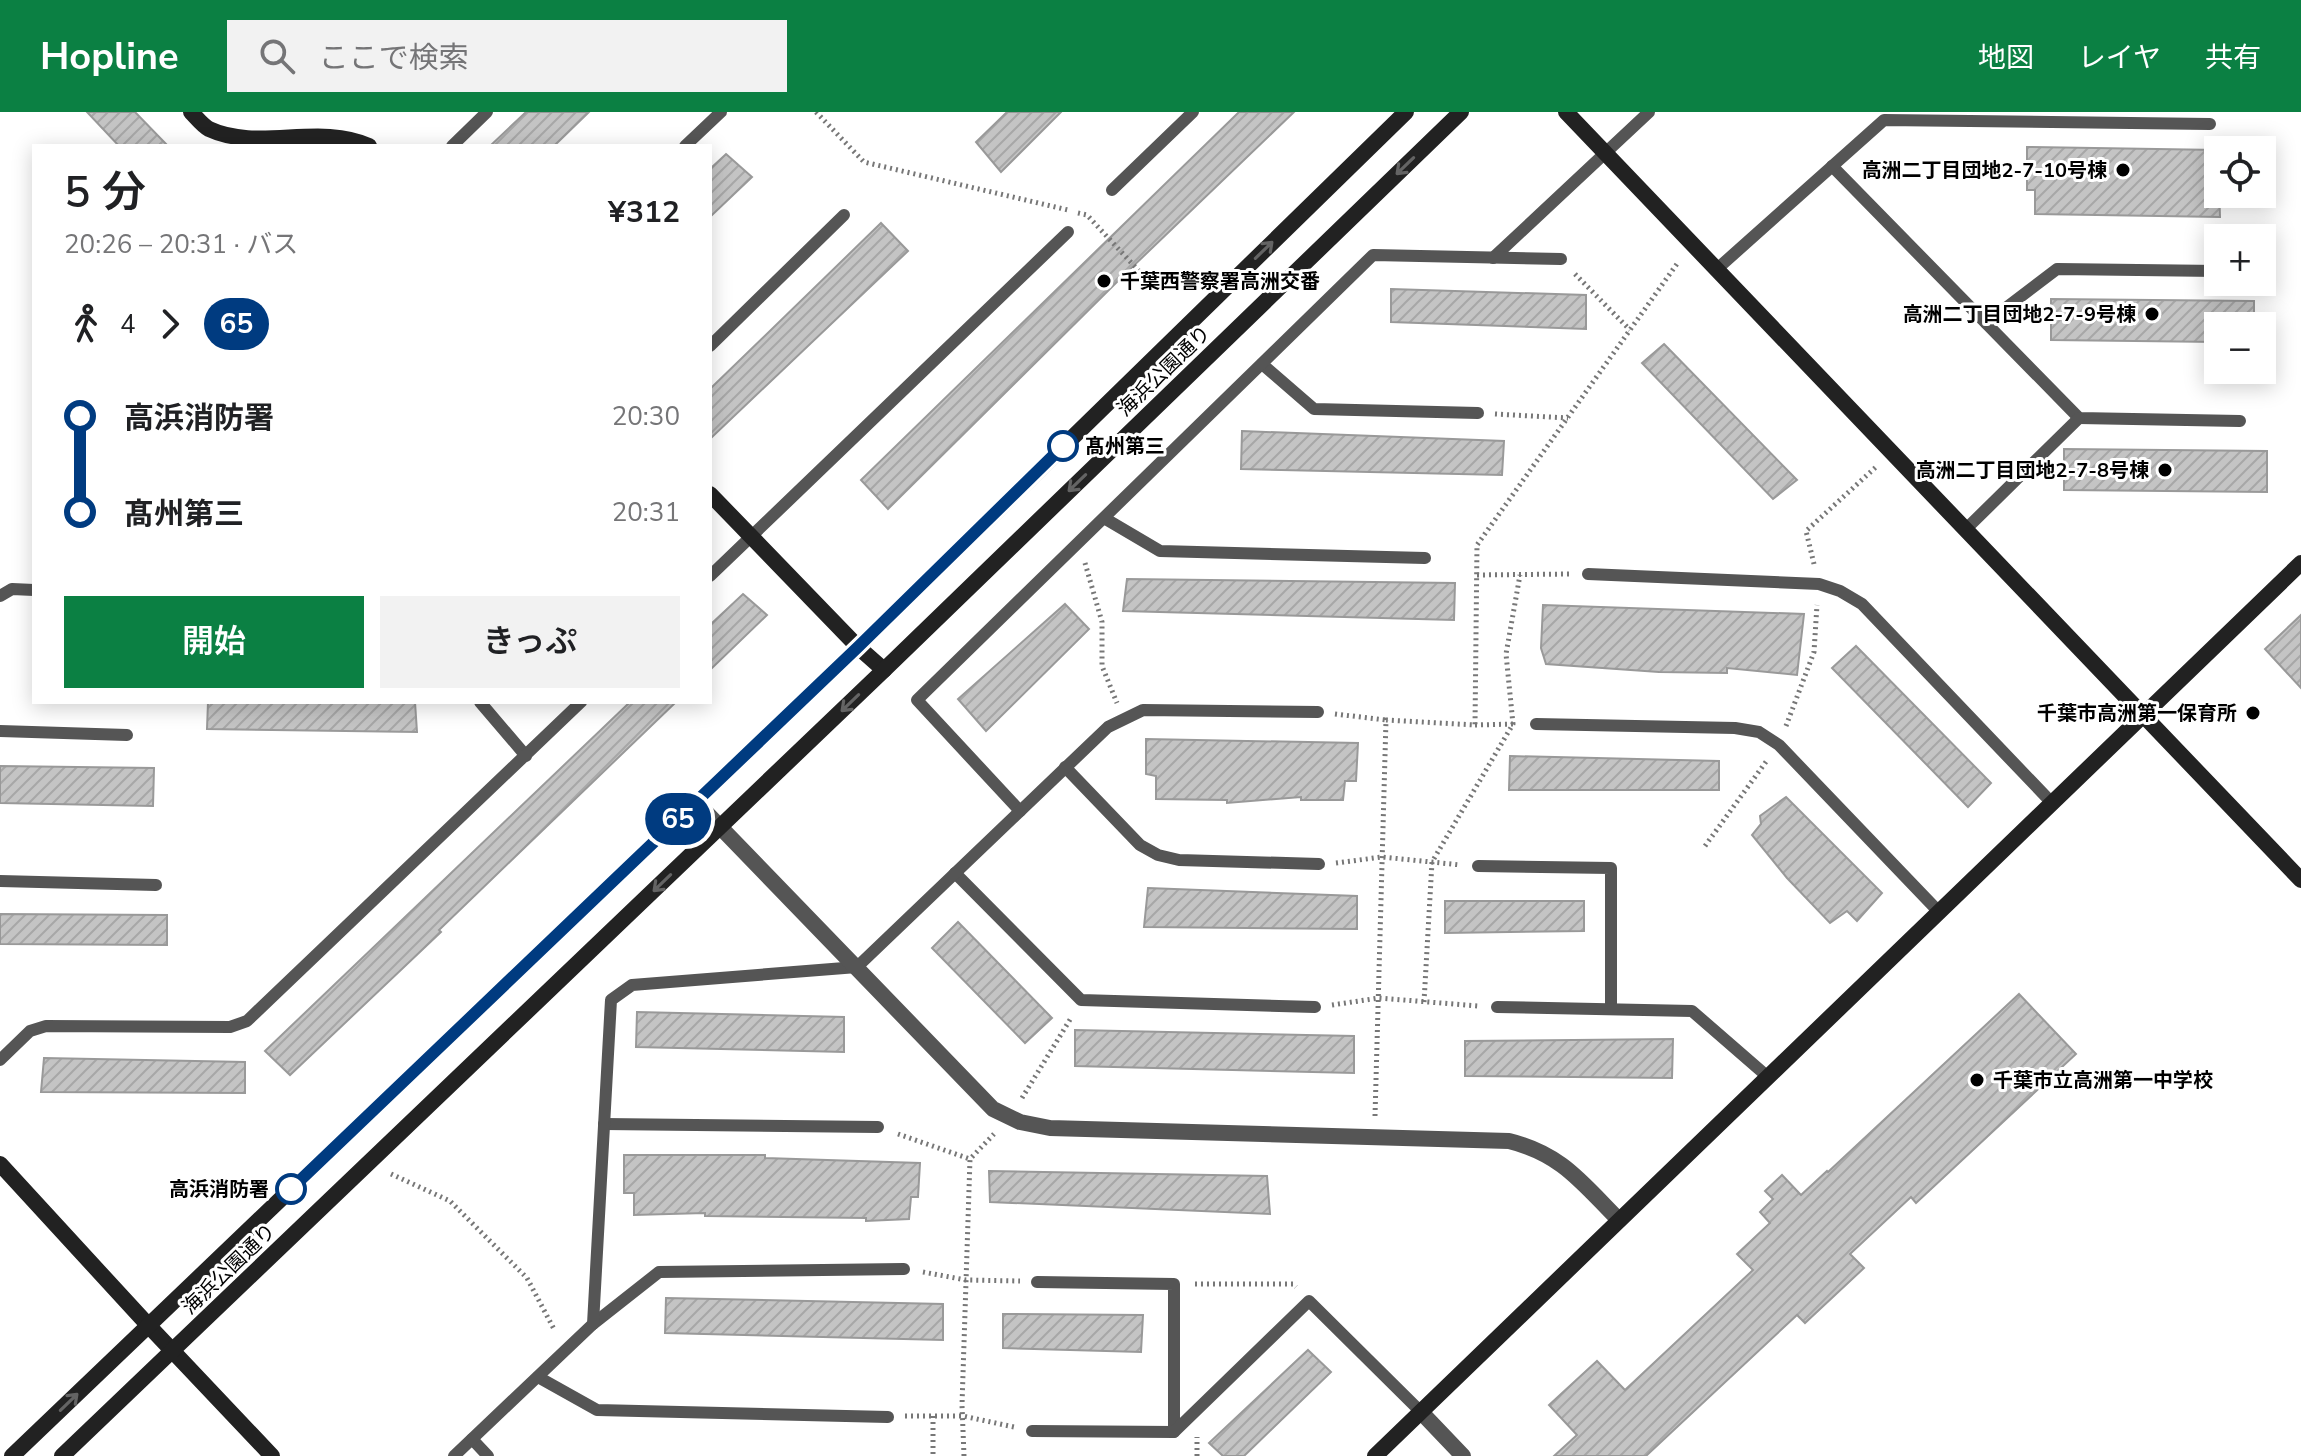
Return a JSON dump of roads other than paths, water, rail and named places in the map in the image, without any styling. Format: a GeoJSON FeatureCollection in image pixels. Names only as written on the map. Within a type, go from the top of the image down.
{"type":"FeatureCollection","features":[{"type":"Feature","properties":{"kind":"street"},"geometry":{"type":"LineString","coordinates":[[191,112],[206,128],[232,137],[345,137],[364,144]]}},
{"type":"Feature","properties":{"kind":"street","name":"海浜公園通り"},"geometry":{"type":"LineString","coordinates":[[12,1456],[858,647],[1406,112]]}},
{"type":"Feature","properties":{"kind":"street","name":"海浜公園通り"},"geometry":{"type":"LineString","coordinates":[[62,1456],[884,670],[1461,112]]}},
{"type":"Feature","properties":{"kind":"street"},"geometry":{"type":"LineString","coordinates":[[1566,112],[2301,880]]}},
{"type":"Feature","properties":{"kind":"street"},"geometry":{"type":"LineString","coordinates":[[712,496],[884,670]]}},
{"type":"Feature","properties":{"kind":"street"},"geometry":{"type":"LineString","coordinates":[[1375,1456],[2301,563]]}},
{"type":"Feature","properties":{"kind":"street"},"geometry":{"type":"LineString","coordinates":[[696,802],[993,1109],[1010,1118],[1050,1128],[1509,1141],[1535,1147],[1559,1161],[1619,1220]]}},
{"type":"Feature","properties":{"kind":"street"},"geometry":{"type":"LineString","coordinates":[[0,1164],[272,1456]]}},
{"type":"Feature","properties":{"kind":"street"},"geometry":{"type":"LineString","coordinates":[[1421,1412],[1463,1456]]}},
{"type":"Feature","properties":{"kind":"lane"},"geometry":{"type":"LineString","coordinates":[[454,144],[487,112]]}},
{"type":"Feature","properties":{"kind":"lane"},"geometry":{"type":"LineString","coordinates":[[687,144],[721,112]]}},
{"type":"Feature","properties":{"kind":"lane"},"geometry":{"type":"LineString","coordinates":[[1112,190],[1193,112]]}},
{"type":"Feature","properties":{"kind":"lane"},"geometry":{"type":"LineString","coordinates":[[1493,258],[1649,112]]}},
{"type":"Feature","properties":{"kind":"lane"},"geometry":{"type":"LineString","coordinates":[[1717,269],[1884,120],[2210,124]]}},
{"type":"Feature","properties":{"kind":"lane"},"geometry":{"type":"LineString","coordinates":[[1832,166],[2079,418],[2240,421]]}},
{"type":"Feature","properties":{"kind":"lane"},"geometry":{"type":"LineString","coordinates":[[712,344],[844,215]]}},
{"type":"Feature","properties":{"kind":"lane"},"geometry":{"type":"LineString","coordinates":[[712,574],[1068,232]]}},
{"type":"Feature","properties":{"kind":"lane"},"geometry":{"type":"LineString","coordinates":[[1020,811],[917,700],[1373,255],[1561,259]]}},
{"type":"Feature","properties":{"kind":"lane"},"geometry":{"type":"LineString","coordinates":[[1986,323],[2057,269],[2204,271]]}},
{"type":"Feature","properties":{"kind":"lane"},"geometry":{"type":"LineString","coordinates":[[1262,364],[1314,409],[1478,413]]}},
{"type":"Feature","properties":{"kind":"lane"},"geometry":{"type":"LineString","coordinates":[[1965,530],[2079,418]]}},
{"type":"Feature","properties":{"kind":"lane"},"geometry":{"type":"LineString","coordinates":[[1104,518],[1160,551],[1425,558]]}},
{"type":"Feature","properties":{"kind":"lane"},"geometry":{"type":"LineString","coordinates":[[1588,574],[1819,584],[1840,591],[1862,604],[2052,803]]}},
{"type":"Feature","properties":{"kind":"lane"},"geometry":{"type":"LineString","coordinates":[[0,596],[12,589],[32,590]]}},
{"type":"Feature","properties":{"kind":"lane"},"geometry":{"type":"LineString","coordinates":[[482,704],[526,756]]}},
{"type":"Feature","properties":{"kind":"lane"},"geometry":{"type":"LineString","coordinates":[[2,1053],[30,1031],[46,1026],[230,1027],[247,1021],[579,704]]}},
{"type":"Feature","properties":{"kind":"lane"},"geometry":{"type":"LineString","coordinates":[[593,1324],[611,1000],[632,985],[857,967],[1065,767],[1108,727],[1123,718],[1143,710],[1318,712]]}},
{"type":"Feature","properties":{"kind":"lane"},"geometry":{"type":"LineString","coordinates":[[1536,724],[1735,728],[1759,732],[1779,745],[1939,912]]}},
{"type":"Feature","properties":{"kind":"lane"},"geometry":{"type":"LineString","coordinates":[[0,731],[127,735]]}},
{"type":"Feature","properties":{"kind":"lane"},"geometry":{"type":"LineString","coordinates":[[1065,767],[1140,845],[1158,855],[1179,860],[1319,864]]}},
{"type":"Feature","properties":{"kind":"lane"},"geometry":{"type":"LineString","coordinates":[[1478,866],[1611,868],[1611,1009]]}},
{"type":"Feature","properties":{"kind":"lane"},"geometry":{"type":"LineString","coordinates":[[955,873],[1081,1000],[1315,1007]]}},
{"type":"Feature","properties":{"kind":"lane"},"geometry":{"type":"LineString","coordinates":[[0,881],[156,885]]}},
{"type":"Feature","properties":{"kind":"lane"},"geometry":{"type":"LineString","coordinates":[[1497,1007],[1692,1011],[1768,1077]]}},
{"type":"Feature","properties":{"kind":"lane"},"geometry":{"type":"LineString","coordinates":[[604,1124],[878,1127]]}},
{"type":"Feature","properties":{"kind":"lane"},"geometry":{"type":"LineString","coordinates":[[454,1456],[593,1324],[659,1272],[904,1269]]}},
{"type":"Feature","properties":{"kind":"lane"},"geometry":{"type":"LineString","coordinates":[[1037,1282],[1174,1284],[1174,1432]]}},
{"type":"Feature","properties":{"kind":"lane"},"geometry":{"type":"LineString","coordinates":[[1032,1431],[1174,1432],[1309,1301],[1421,1412]]}},
{"type":"Feature","properties":{"kind":"lane"},"geometry":{"type":"LineString","coordinates":[[538,1377],[597,1410],[888,1417]]}},
{"type":"Feature","properties":{"kind":"lane"},"geometry":{"type":"LineString","coordinates":[[472,1439],[488,1456]]}},
{"type":"Feature","properties":{"kind":"place","name":"高洲二丁目団地2-7-10号棟"},"geometry":{"type":"Point","coordinates":[2123,170]}},
{"type":"Feature","properties":{"kind":"place","name":"千葉西警察署高洲交番"},"geometry":{"type":"Point","coordinates":[1104,281]}},
{"type":"Feature","properties":{"kind":"place","name":"高洲二丁目団地2-7-9号棟"},"geometry":{"type":"Point","coordinates":[2152,314]}},
{"type":"Feature","properties":{"kind":"place","name":"髙州第三"},"geometry":{"type":"Point","coordinates":[1063,446]}},
{"type":"Feature","properties":{"kind":"place","name":"高洲二丁目団地2-7-8号棟"},"geometry":{"type":"Point","coordinates":[2165,470]}},
{"type":"Feature","properties":{"kind":"place","name":"千葉市高洲第一保育所"},"geometry":{"type":"Point","coordinates":[2253,713]}},
{"type":"Feature","properties":{"kind":"place","name":"千葉市立高洲第一中学校"},"geometry":{"type":"Point","coordinates":[1977,1080]}},
{"type":"Feature","properties":{"kind":"place","name":"高浜消防署"},"geometry":{"type":"Point","coordinates":[291,1189]}}]}
